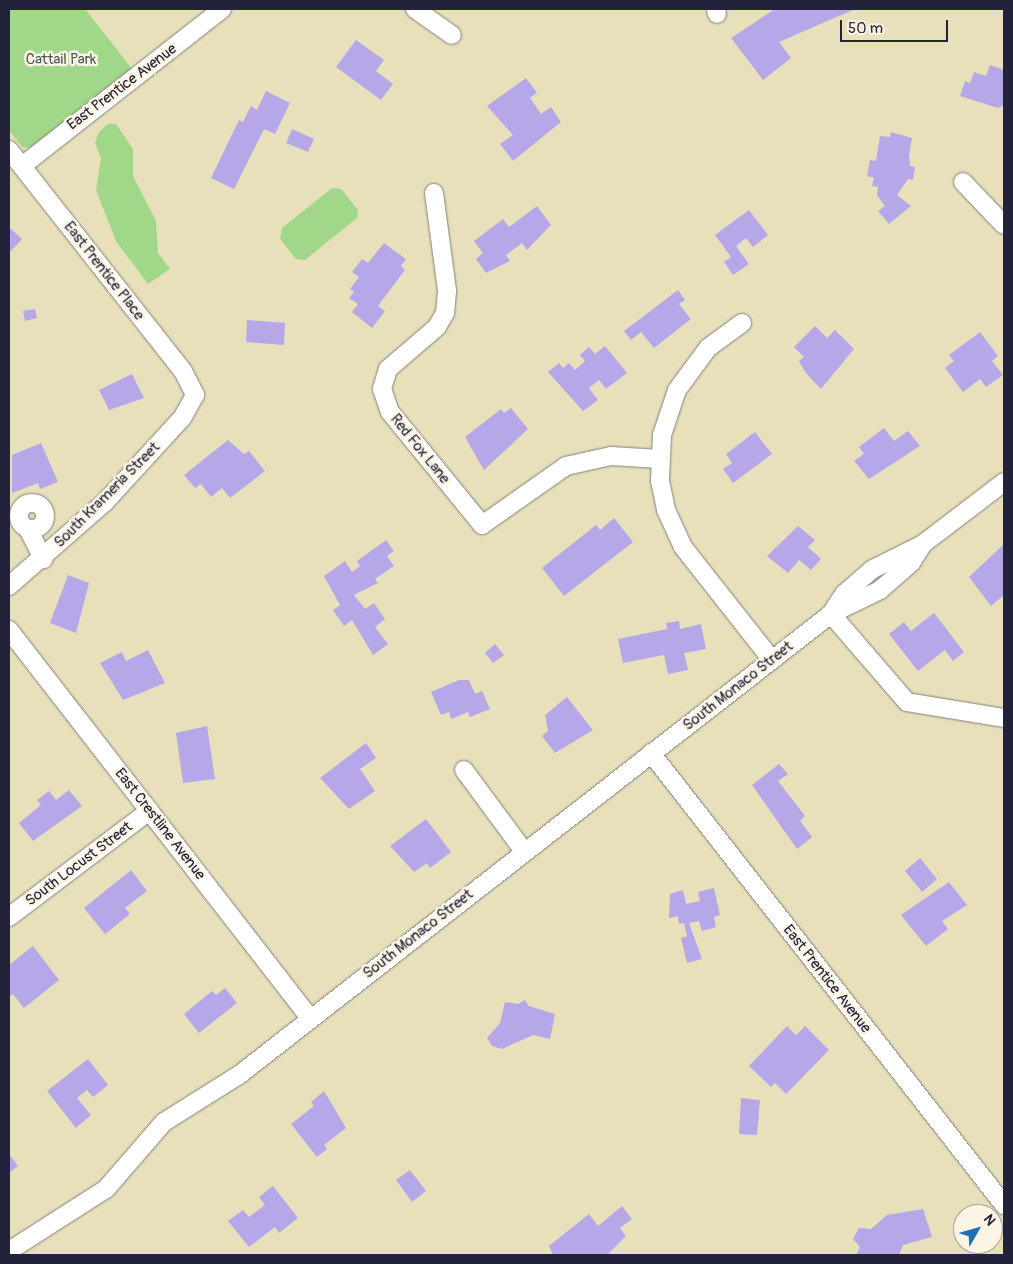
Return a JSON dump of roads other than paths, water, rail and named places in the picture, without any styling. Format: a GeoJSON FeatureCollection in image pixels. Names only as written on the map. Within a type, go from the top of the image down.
{"type":"FeatureCollection","features":[{"type":"Feature","properties":{"kind":"street","name":"East Prentice Avenue"},"geometry":{"type":"LineString","coordinates":[[13,157],[222,9]]}},
{"type":"Feature","properties":{"kind":"street"},"geometry":{"type":"LineString","coordinates":[[415,9],[452,35]]}},
{"type":"Feature","properties":{"kind":"street","name":"East Prentice Place"},"geometry":{"type":"LineString","coordinates":[[13,157],[183,371],[194,396]]}},
{"type":"Feature","properties":{"kind":"street"},"geometry":{"type":"LineString","coordinates":[[963,182],[1004,225]]}},
{"type":"Feature","properties":{"kind":"street","name":"Red Fox Lane"},"geometry":{"type":"LineString","coordinates":[[434,193],[447,291],[445,313],[437,327],[394,361],[382,389],[390,412],[482,525],[566,466],[610,456],[660,459]]}},
{"type":"Feature","properties":{"kind":"street"},"geometry":{"type":"LineString","coordinates":[[742,323],[708,348],[685,377],[671,405],[660,459],[666,510],[683,547],[772,660]]}},
{"type":"Feature","properties":{"kind":"street","name":"South Krameria Street"},"geometry":{"type":"LineString","coordinates":[[9,586],[43,559],[126,480],[182,418],[194,396]]}},
{"type":"Feature","properties":{"kind":"street","name":"South Monaco Street"},"geometry":{"type":"LineString","coordinates":[[9,1251],[106,1189],[164,1122],[228,1082],[523,850],[651,754],[831,614],[880,590],[911,563],[923,544],[1004,483]]}},
{"type":"Feature","properties":{"kind":"street"},"geometry":{"type":"LineString","coordinates":[[19,521],[43,559]]}},
{"type":"Feature","properties":{"kind":"street"},"geometry":{"type":"LineString","coordinates":[[831,614],[907,702],[1004,718]]}},
{"type":"Feature","properties":{"kind":"street","name":"East Crestline Avenue"},"geometry":{"type":"LineString","coordinates":[[9,630],[310,1018]]}},
{"type":"Feature","properties":{"kind":"street","name":"East Prentice Avenue"},"geometry":{"type":"LineString","coordinates":[[651,754],[1004,1205]]}},
{"type":"Feature","properties":{"kind":"street"},"geometry":{"type":"LineString","coordinates":[[464,770],[523,850]]}},
{"type":"Feature","properties":{"kind":"street","name":"South Locust Street"},"geometry":{"type":"LineString","coordinates":[[9,917],[149,810]]}},
{"type":"Feature","properties":{"kind":"park label","name":"Cattail Park"},"geometry":{"type":"Point","coordinates":[61,60]}}]}
